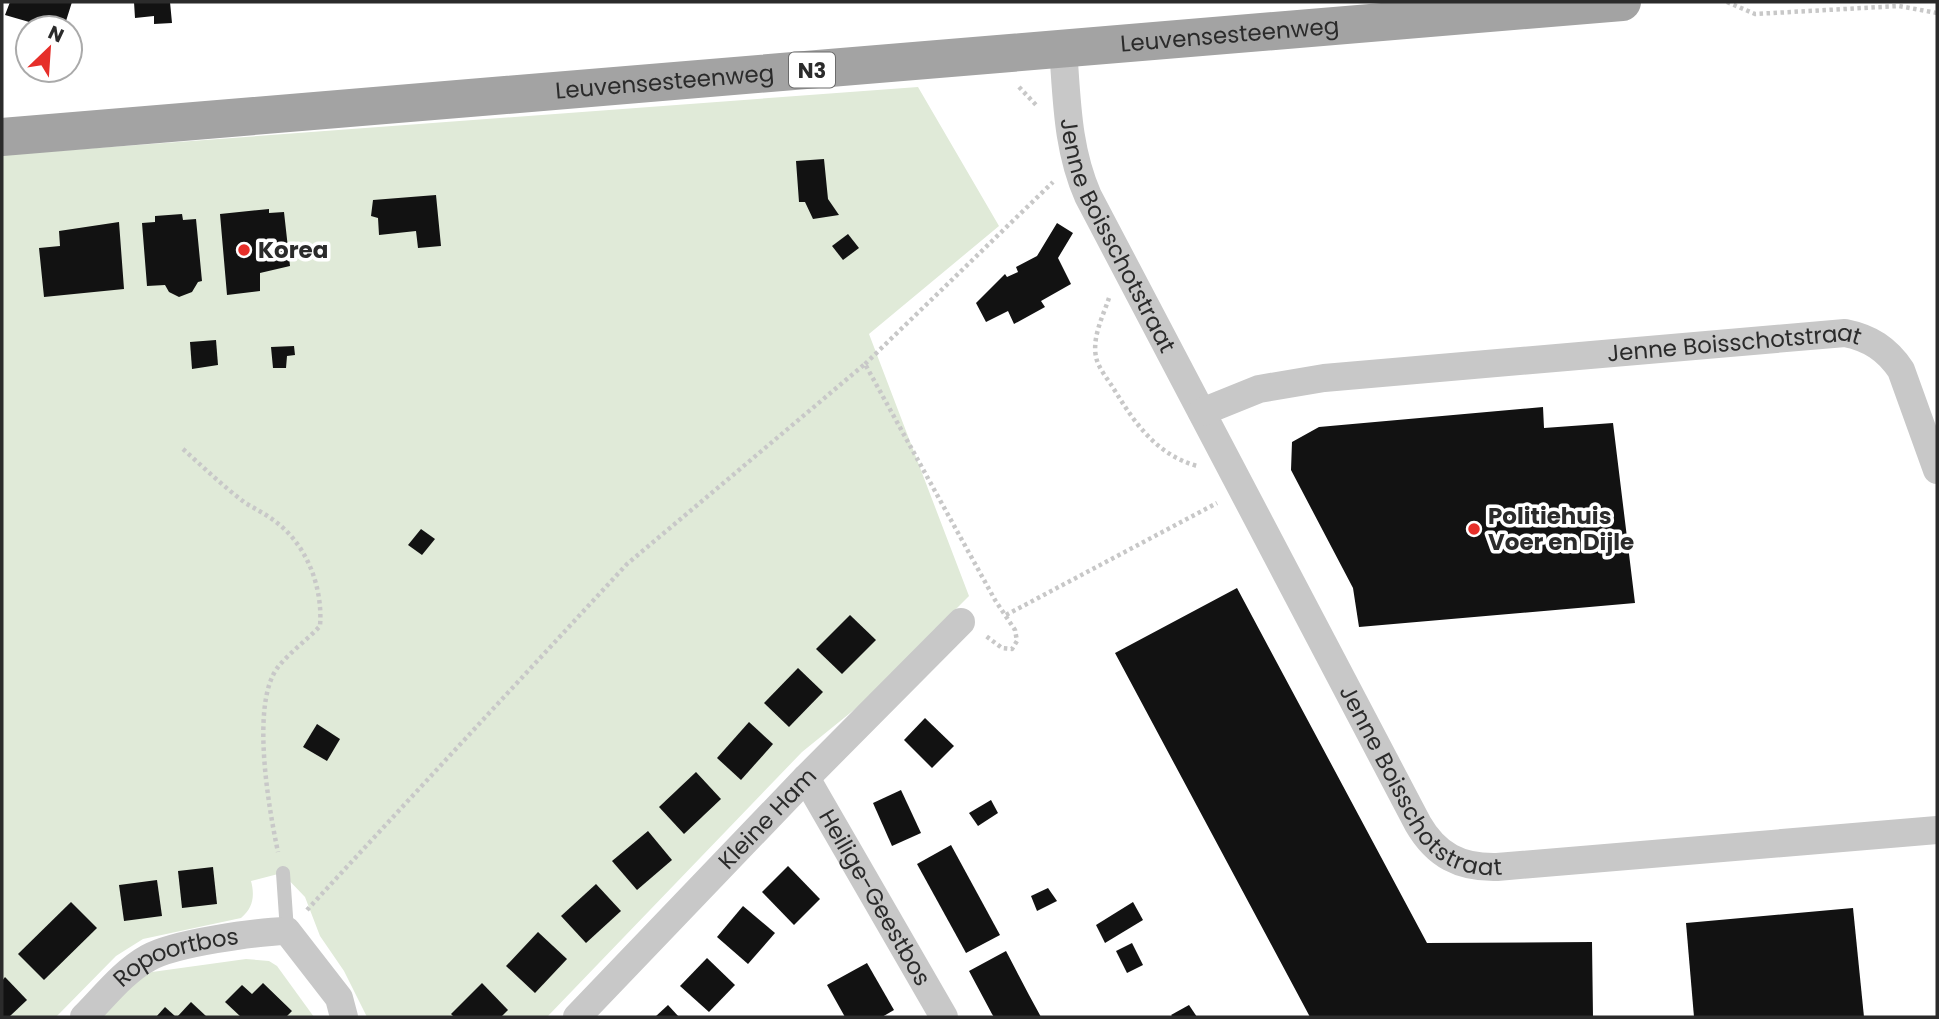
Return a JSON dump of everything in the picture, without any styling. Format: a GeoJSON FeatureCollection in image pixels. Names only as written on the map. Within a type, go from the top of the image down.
{"type":"FeatureCollection","features":[{"type":"Feature","properties":{"kind":"main road","name":"Leuvensesteenweg"},"geometry":{"type":"LineString","coordinates":[[2,137],[1622,2]]}},
{"type":"Feature","properties":{"kind":"street","name":"Jenne Boisschotstraat"},"geometry":{"type":"LineString","coordinates":[[1063,48],[1069,136],[1076,169],[1418,824],[1434,847],[1453,861],[1480,868],[1937,830]]}},
{"type":"Feature","properties":{"kind":"street","name":"Jenne Boisschotstraat"},"geometry":{"type":"LineString","coordinates":[[1202,412],[1259,389],[1324,378],[1845,333],[1871,341],[1893,358],[1901,370],[1937,470]]}},
{"type":"Feature","properties":{"kind":"street","name":"Kleine Ham"},"geometry":{"type":"LineString","coordinates":[[578,1017],[806,778],[961,622]]}},
{"type":"Feature","properties":{"kind":"street","name":"Heilige-Geestbos"},"geometry":{"type":"LineString","coordinates":[[806,778],[944,1017]]}},
{"type":"Feature","properties":{"kind":"street","name":"Ropoortbos"},"geometry":{"type":"LineString","coordinates":[[84,1017],[134,967],[150,956],[254,933],[287,931]]}},
{"type":"Feature","properties":{"kind":"street"},"geometry":{"type":"LineString","coordinates":[[287,931],[339,998],[344,1017]]}},
{"type":"Feature","properties":{"kind":"lane"},"geometry":{"type":"LineString","coordinates":[[283,873],[287,931]]}},
{"type":"Feature","properties":{"kind":"path"},"geometry":{"type":"LineString","coordinates":[[1727,2],[1755,14],[1899,6],[1937,13]]}},
{"type":"Feature","properties":{"kind":"path"},"geometry":{"type":"LineString","coordinates":[[987,55],[989,73],[1023,90],[1039,110]]}},
{"type":"Feature","properties":{"kind":"path"},"geometry":{"type":"LineString","coordinates":[[287,931],[627,564],[865,364],[1047,185],[1076,169]]}},
{"type":"Feature","properties":{"kind":"path"},"geometry":{"type":"LineString","coordinates":[[1110,295],[1098,330],[1096,358],[1099,365],[1130,417],[1153,443],[1178,460],[1208,469]]}},
{"type":"Feature","properties":{"kind":"path"},"geometry":{"type":"LineString","coordinates":[[865,364],[995,600],[1015,630],[1017,641],[1012,649],[1002,648],[961,622]]}},
{"type":"Feature","properties":{"kind":"path"},"geometry":{"type":"LineString","coordinates":[[183,449],[245,502],[278,523],[295,542],[317,580],[322,601],[320,626],[278,667],[267,690],[264,730],[267,801],[283,873]]}},
{"type":"Feature","properties":{"kind":"path"},"geometry":{"type":"LineString","coordinates":[[1006,615],[1242,489]]}},
{"type":"Feature","properties":{"kind":"green space"},"geometry":{"type":"Polygon","coordinates":[[[918,87],[999,226],[869,334],[969,596],[860,705],[802,752],[547,1017],[367,1017],[344,971],[320,936],[305,897],[282,873],[251,881],[252,901],[241,918],[143,939],[116,956],[56,1017],[2,1017],[2,155],[918,87]]]}},
{"type":"Feature","properties":{"kind":"green space"},"geometry":{"type":"Polygon","coordinates":[[[246,959],[269,961],[277,966],[314,1017],[97,1017],[139,979],[152,972],[246,959]]]}},
{"type":"Feature","properties":{"kind":"building"},"geometry":{"type":"Polygon","coordinates":[[[10,2],[72,2],[68,14],[14,14],[14,18],[5,15],[10,2]]]}},
{"type":"Feature","properties":{"kind":"building"},"geometry":{"type":"Polygon","coordinates":[[[134,2],[170,2],[172,23],[154,24],[154,16],[135,18],[134,2]]]}},
{"type":"Feature","properties":{"kind":"building"},"geometry":{"type":"Polygon","coordinates":[[[824,159],[828,199],[839,215],[813,219],[805,202],[799,202],[796,161],[824,159]]]}},
{"type":"Feature","properties":{"kind":"building"},"geometry":{"type":"Polygon","coordinates":[[[436,195],[441,246],[418,248],[416,231],[379,235],[378,218],[371,216],[373,200],[436,195]]]}},
{"type":"Feature","properties":{"kind":"building"},"geometry":{"type":"Polygon","coordinates":[[[269,209],[269,213],[284,212],[290,266],[260,273],[260,291],[227,295],[220,214],[269,209]]]}},
{"type":"Feature","properties":{"kind":"building"},"geometry":{"type":"Polygon","coordinates":[[[182,214],[183,220],[196,219],[202,281],[198,282],[192,292],[179,297],[169,292],[165,285],[147,286],[142,223],[155,222],[155,216],[182,214]]]}},
{"type":"Feature","properties":{"kind":"building"},"geometry":{"type":"Polygon","coordinates":[[[119,222],[124,289],[44,297],[39,248],[60,246],[59,231],[119,222]]]}},
{"type":"Feature","properties":{"kind":"building"},"geometry":{"type":"Polygon","coordinates":[[[1057,223],[1073,233],[1058,258],[1071,284],[1041,301],[1045,307],[1014,324],[1008,311],[986,322],[976,303],[1005,274],[1007,277],[1018,272],[1016,267],[1037,256],[1057,223]]]}},
{"type":"Feature","properties":{"kind":"building"},"geometry":{"type":"Polygon","coordinates":[[[848,234],[859,248],[843,260],[832,246],[848,234]]]}},
{"type":"Feature","properties":{"kind":"building"},"geometry":{"type":"Polygon","coordinates":[[[216,340],[218,365],[192,369],[190,342],[216,340]]]}},
{"type":"Feature","properties":{"kind":"building"},"geometry":{"type":"Polygon","coordinates":[[[294,346],[295,355],[287,356],[286,368],[273,368],[271,347],[294,346]]]}},
{"type":"Feature","properties":{"kind":"building","name":"Politiehuis Voer en Dijle"},"geometry":{"type":"Polygon","coordinates":[[[1543,407],[1544,428],[1613,423],[1635,603],[1359,627],[1353,588],[1291,470],[1292,442],[1319,427],[1543,407]]]}},
{"type":"Feature","properties":{"kind":"building"},"geometry":{"type":"Polygon","coordinates":[[[421,529],[435,539],[422,555],[408,545],[421,529]]]}},
{"type":"Feature","properties":{"kind":"building"},"geometry":{"type":"Polygon","coordinates":[[[1237,588],[1427,943],[1592,942],[1593,1017],[1310,1017],[1115,653],[1237,588]]]}},
{"type":"Feature","properties":{"kind":"building"},"geometry":{"type":"Polygon","coordinates":[[[850,615],[876,640],[842,674],[816,649],[850,615]]]}},
{"type":"Feature","properties":{"kind":"building"},"geometry":{"type":"Polygon","coordinates":[[[798,668],[823,692],[789,727],[764,703],[798,668]]]}},
{"type":"Feature","properties":{"kind":"building"},"geometry":{"type":"Polygon","coordinates":[[[925,718],[954,746],[932,768],[904,740],[925,718]]]}},
{"type":"Feature","properties":{"kind":"building"},"geometry":{"type":"Polygon","coordinates":[[[749,722],[773,744],[741,780],[717,758],[749,722]]]}},
{"type":"Feature","properties":{"kind":"building"},"geometry":{"type":"Polygon","coordinates":[[[317,724],[340,739],[327,761],[303,747],[317,724]]]}},
{"type":"Feature","properties":{"kind":"building"},"geometry":{"type":"Polygon","coordinates":[[[696,772],[721,799],[684,834],[659,807],[696,772]]]}},
{"type":"Feature","properties":{"kind":"building"},"geometry":{"type":"Polygon","coordinates":[[[901,790],[921,833],[892,846],[873,803],[901,790]]]}},
{"type":"Feature","properties":{"kind":"building"},"geometry":{"type":"Polygon","coordinates":[[[991,800],[998,813],[978,826],[969,813],[991,800]]]}},
{"type":"Feature","properties":{"kind":"building"},"geometry":{"type":"Polygon","coordinates":[[[648,831],[672,860],[637,890],[612,861],[648,831]]]}},
{"type":"Feature","properties":{"kind":"building"},"geometry":{"type":"Polygon","coordinates":[[[951,845],[1000,935],[966,953],[917,864],[951,845]]]}},
{"type":"Feature","properties":{"kind":"building"},"geometry":{"type":"Polygon","coordinates":[[[788,866],[820,899],[794,925],[762,892],[788,866]]]}},
{"type":"Feature","properties":{"kind":"building"},"geometry":{"type":"Polygon","coordinates":[[[213,867],[217,904],[182,908],[178,871],[213,867]]]}},
{"type":"Feature","properties":{"kind":"building"},"geometry":{"type":"Polygon","coordinates":[[[157,880],[162,916],[124,921],[119,885],[157,880]]]}},
{"type":"Feature","properties":{"kind":"building"},"geometry":{"type":"Polygon","coordinates":[[[596,884],[621,911],[586,943],[561,916],[596,884]]]}},
{"type":"Feature","properties":{"kind":"building"},"geometry":{"type":"Polygon","coordinates":[[[1048,888],[1057,901],[1037,911],[1031,896],[1048,888]]]}},
{"type":"Feature","properties":{"kind":"building"},"geometry":{"type":"Polygon","coordinates":[[[71,902],[97,928],[44,980],[18,954],[71,902]]]}},
{"type":"Feature","properties":{"kind":"building"},"geometry":{"type":"Polygon","coordinates":[[[1133,902],[1143,920],[1105,943],[1096,925],[1133,902]]]}},
{"type":"Feature","properties":{"kind":"building"},"geometry":{"type":"Polygon","coordinates":[[[743,906],[775,933],[748,964],[717,937],[743,906]]]}},
{"type":"Feature","properties":{"kind":"building"},"geometry":{"type":"Polygon","coordinates":[[[1853,908],[1864,1017],[1694,1017],[1686,923],[1853,908]]]}},
{"type":"Feature","properties":{"kind":"building"},"geometry":{"type":"Polygon","coordinates":[[[538,932],[567,959],[535,993],[506,966],[538,932]]]}},
{"type":"Feature","properties":{"kind":"building"},"geometry":{"type":"Polygon","coordinates":[[[1132,943],[1143,965],[1127,973],[1116,951],[1132,943]]]}},
{"type":"Feature","properties":{"kind":"building"},"geometry":{"type":"Polygon","coordinates":[[[1006,951],[1041,1017],[994,1017],[969,971],[1006,951]]]}},
{"type":"Feature","properties":{"kind":"building"},"geometry":{"type":"Polygon","coordinates":[[[707,958],[735,985],[709,1012],[680,986],[707,958]]]}},
{"type":"Feature","properties":{"kind":"building"},"geometry":{"type":"Polygon","coordinates":[[[867,963],[894,1010],[882,1017],[845,1017],[827,985],[867,963]]]}},
{"type":"Feature","properties":{"kind":"building"},"geometry":{"type":"Polygon","coordinates":[[[5,977],[27,1000],[9,1017],[2,1017],[2,981],[5,977]]]}},
{"type":"Feature","properties":{"kind":"building"},"geometry":{"type":"Polygon","coordinates":[[[263,983],[292,1011],[286,1017],[241,1017],[225,1002],[242,985],[252,994],[263,983]]]}},
{"type":"Feature","properties":{"kind":"building"},"geometry":{"type":"Polygon","coordinates":[[[482,983],[508,1010],[501,1017],[454,1017],[451,1014],[482,983]]]}},
{"type":"Feature","properties":{"kind":"building"},"geometry":{"type":"Polygon","coordinates":[[[191,1002],[207,1017],[177,1017],[191,1002]]]}},
{"type":"Feature","properties":{"kind":"building"},"geometry":{"type":"Polygon","coordinates":[[[668,1005],[679,1017],[655,1017],[668,1005]]]}},
{"type":"Feature","properties":{"kind":"building"},"geometry":{"type":"Polygon","coordinates":[[[1189,1005],[1197,1017],[1171,1015],[1189,1005]]]}},
{"type":"Feature","properties":{"kind":"building"},"geometry":{"type":"Polygon","coordinates":[[[165,1007],[176,1017],[156,1017],[165,1007]]]}},
{"type":"Feature","properties":{"kind":"place","name":"Korea"},"geometry":{"type":"Point","coordinates":[244,250]}},
{"type":"Feature","properties":{"kind":"place","name":"Politiehuis Voer en Dijle"},"geometry":{"type":"Point","coordinates":[1474,529]}}]}
